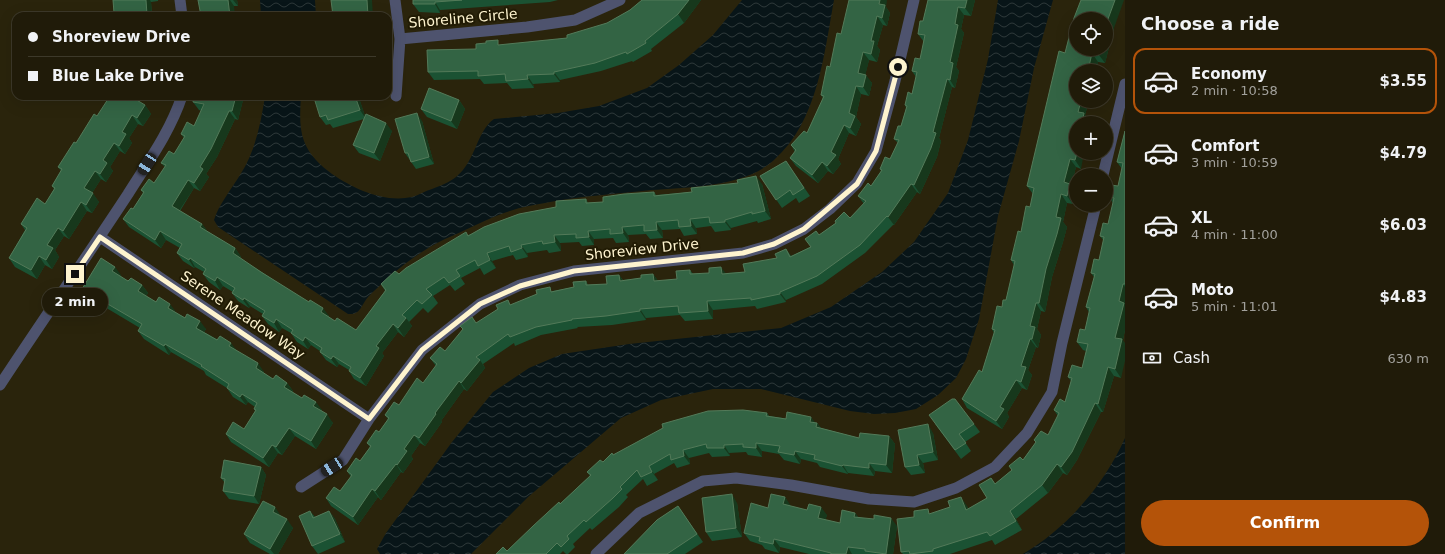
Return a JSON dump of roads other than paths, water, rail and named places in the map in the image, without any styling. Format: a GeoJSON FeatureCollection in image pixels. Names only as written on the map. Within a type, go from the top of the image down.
{"type":"FeatureCollection","features":[{"type":"Feature","properties":{"kind":"street"},"geometry":{"type":"LineString","coordinates":[[180,0],[182,12]]}},
{"type":"Feature","properties":{"kind":"street"},"geometry":{"type":"LineString","coordinates":[[396,0],[400,39],[396,96]]}},
{"type":"Feature","properties":{"kind":"street","name":"Shoreline Circle"},"geometry":{"type":"LineString","coordinates":[[400,39],[527,27],[574,20],[620,0]]}},
{"type":"Feature","properties":{"kind":"street","name":"Shoreview Drive"},"geometry":{"type":"LineString","coordinates":[[301,487],[343,460],[369,419],[422,350],[480,304],[520,286],[574,271],[743,253],[774,244],[804,229],[857,184],[876,151],[895,81],[914,0]]}},
{"type":"Feature","properties":{"kind":"street"},"geometry":{"type":"LineString","coordinates":[[1105,168],[1125,84]]}},
{"type":"Feature","properties":{"kind":"street"},"geometry":{"type":"LineString","coordinates":[[0,385],[100,237],[162,140],[176,115],[181,100]]}},
{"type":"Feature","properties":{"kind":"street"},"geometry":{"type":"LineString","coordinates":[[596,554],[639,513],[703,481],[736,478],[791,485],[869,499],[914,502],[956,488],[995,467],[1027,433],[1052,392],[1062,343],[1094,212]]}},
{"type":"Feature","properties":{"kind":"street","name":"Serene Meadow Way"},"geometry":{"type":"LineString","coordinates":[[100,237],[369,419]]}},
{"type":"Feature","properties":{"kind":"water"},"geometry":{"type":"Polygon","coordinates":[[[260,0],[315,0],[316,12],[261,12],[260,0]]]}},
{"type":"Feature","properties":{"kind":"water"},"geometry":{"type":"Polygon","coordinates":[[[742,0],[834,0],[827,42],[817,86],[801,126],[789,144],[774,160],[762,169],[748,176],[716,184],[598,195],[558,201],[523,207],[502,214],[424,250],[385,280],[368,297],[360,309],[356,313],[352,314],[348,314],[218,227],[214,220],[222,203],[250,157],[262,116],[264,100],[301,100],[300,113],[302,136],[306,146],[316,160],[332,174],[350,185],[380,196],[391,198],[412,197],[445,184],[456,177],[468,163],[483,131],[494,119],[558,113],[599,106],[647,88],[679,65],[713,35],[742,0]]]}},
{"type":"Feature","properties":{"kind":"water"},"geometry":{"type":"Polygon","coordinates":[[[998,0],[1053,0],[1034,68],[1019,141],[998,216],[979,319],[966,359],[956,378],[938,395],[916,409],[895,413],[874,414],[850,411],[761,389],[713,389],[661,400],[621,418],[528,497],[471,554],[380,554],[377,549],[386,533],[452,442],[493,392],[529,368],[562,354],[629,344],[781,328],[831,307],[882,272],[914,242],[948,193],[968,140],[988,59],[998,0]]]}},
{"type":"Feature","properties":{"kind":"water"},"geometry":{"type":"Polygon","coordinates":[[[1125,438],[1125,554],[1023,554],[1055,532],[1083,504],[1106,472],[1125,438]]]}}]}
